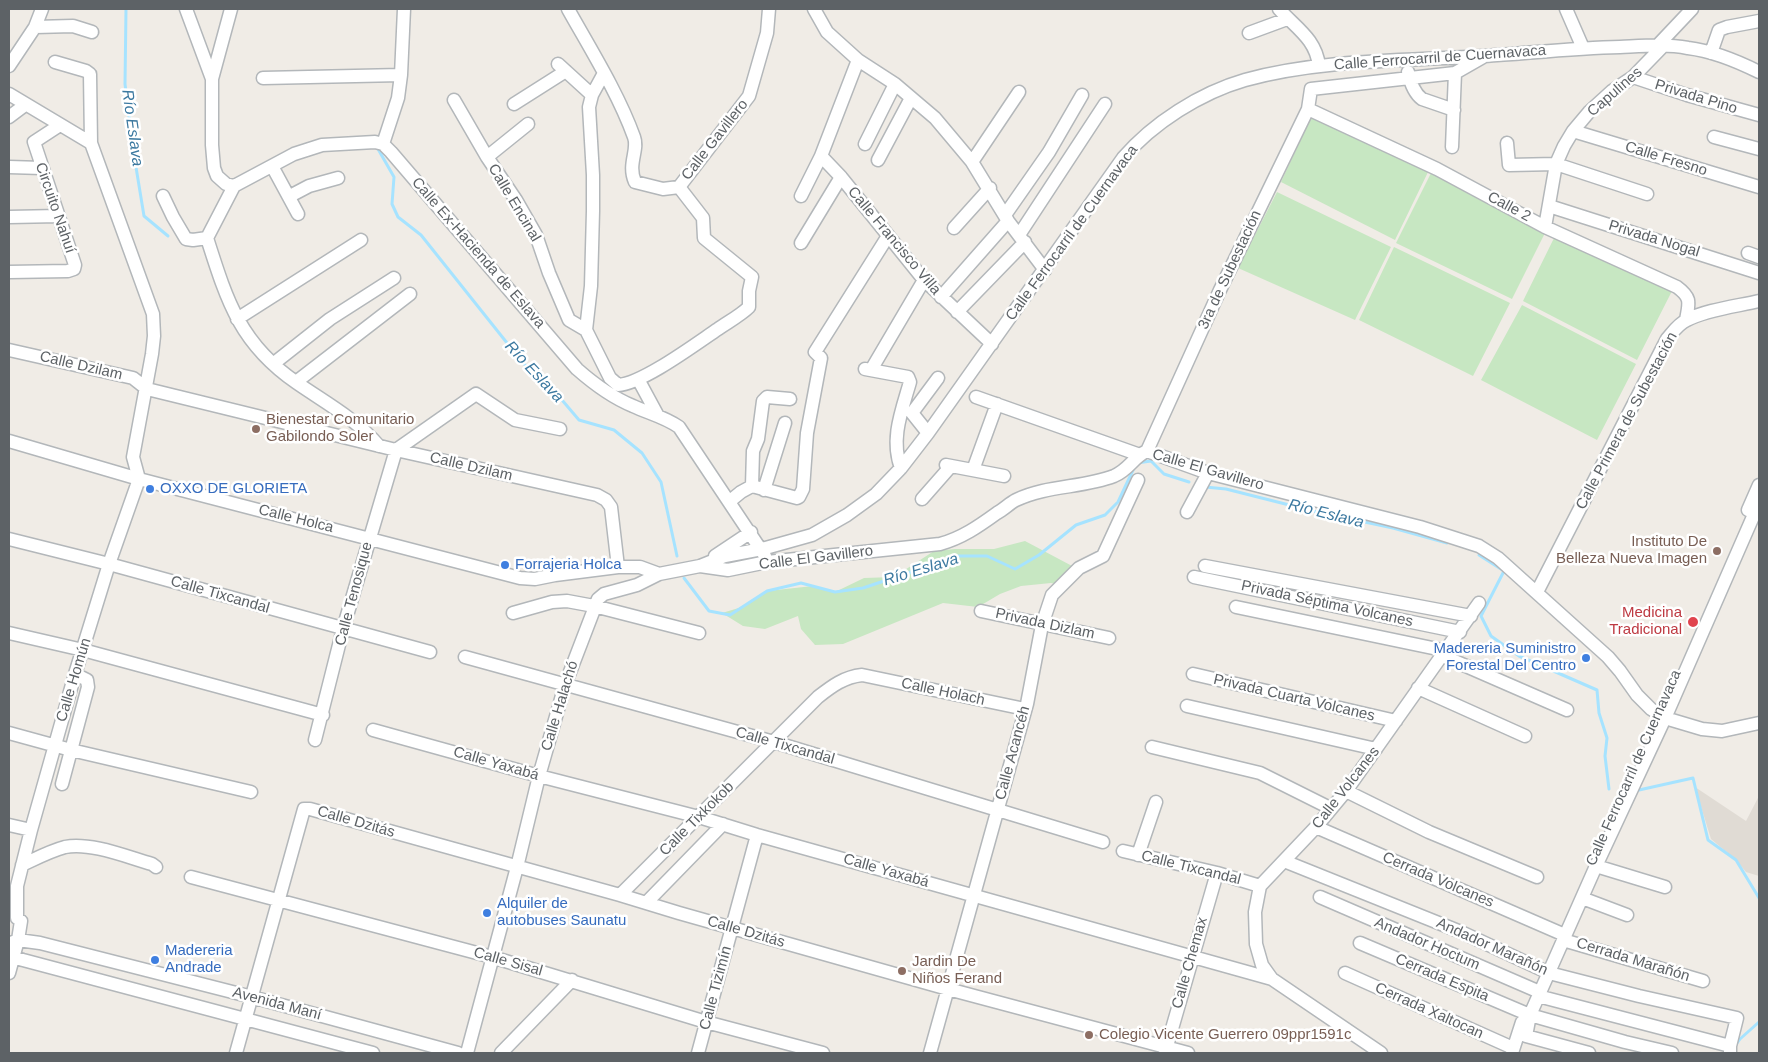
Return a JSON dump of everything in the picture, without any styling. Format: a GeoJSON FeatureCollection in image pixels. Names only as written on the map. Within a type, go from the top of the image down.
{"type":"FeatureCollection","features":[{"type":"Feature","properties":{"kind":"street"},"geometry":{"type":"LineString","coordinates":[[9,66],[35,27],[42,9]]}},
{"type":"Feature","properties":{"kind":"street"},"geometry":{"type":"LineString","coordinates":[[186,9],[212,79]]}},
{"type":"Feature","properties":{"kind":"street"},"geometry":{"type":"LineString","coordinates":[[231,9],[212,79],[212,145],[214,168],[217,176],[226,184],[234,186]]}},
{"type":"Feature","properties":{"kind":"street"},"geometry":{"type":"LineString","coordinates":[[379,446],[366,430],[296,382],[260,352],[237,319],[222,284],[207,238],[234,186],[294,154],[322,145],[375,142],[383,144],[398,98],[404,9]]}},
{"type":"Feature","properties":{"kind":"street"},"geometry":{"type":"LineString","coordinates":[[568,9],[604,73],[592,95],[589,108],[593,211],[591,286],[586,330],[614,382],[618,385],[638,379],[683,353],[749,306],[749,290],[752,277],[704,238],[703,218],[679,187]]}},
{"type":"Feature","properties":{"kind":"street","name":"Calle Gavillero"},"geometry":{"type":"LineString","coordinates":[[604,73],[636,139],[630,173],[635,182],[663,189],[679,187],[749,96],[767,33],[768,9]]}},
{"type":"Feature","properties":{"kind":"street"},"geometry":{"type":"LineString","coordinates":[[814,9],[827,32],[858,60],[895,84],[935,118],[972,162],[1007,218],[1045,270]]}},
{"type":"Feature","properties":{"kind":"street"},"geometry":{"type":"LineString","coordinates":[[1566,9],[1583,48]]}},
{"type":"Feature","properties":{"kind":"street"},"geometry":{"type":"LineString","coordinates":[[1661,45],[1692,9]]}},
{"type":"Feature","properties":{"kind":"street"},"geometry":{"type":"LineString","coordinates":[[1249,33],[1283,14],[1312,43],[1319,66]]}},
{"type":"Feature","properties":{"kind":"street"},"geometry":{"type":"LineString","coordinates":[[1711,52],[1719,30],[1759,21]]}},
{"type":"Feature","properties":{"kind":"street"},"geometry":{"type":"LineString","coordinates":[[35,27],[73,26],[92,32]]}},
{"type":"Feature","properties":{"kind":"street","name":"Calle Ferrocarril de Cuernavaca"},"geometry":{"type":"LineString","coordinates":[[700,566],[725,556],[762,549],[812,535],[847,515],[876,494],[900,468],[928,432],[1123,158],[1151,129],[1183,108],[1222,88],[1245,80],[1319,66],[1583,48],[1661,45],[1711,52],[1759,72]]}},
{"type":"Feature","properties":{"kind":"street","name":"Capulines"},"geometry":{"type":"LineString","coordinates":[[1545,226],[1556,164],[1564,146],[1574,131],[1595,107],[1612,91],[1633,77],[1661,45]]}},
{"type":"Feature","properties":{"kind":"street"},"geometry":{"type":"LineString","coordinates":[[1410,78],[1455,73],[1485,56]]}},
{"type":"Feature","properties":{"kind":"street"},"geometry":{"type":"LineString","coordinates":[[802,196],[821,156],[858,60]]}},
{"type":"Feature","properties":{"kind":"street"},"geometry":{"type":"LineString","coordinates":[[1399,61],[1407,66],[1418,96],[1454,110]]}},
{"type":"Feature","properties":{"kind":"street"},"geometry":{"type":"LineString","coordinates":[[54,62],[90,74],[91,143],[153,314],[154,336],[147,389],[133,458],[139,479]]}},
{"type":"Feature","properties":{"kind":"street"},"geometry":{"type":"LineString","coordinates":[[514,104],[562,68],[592,95]]}},
{"type":"Feature","properties":{"kind":"street"},"geometry":{"type":"LineString","coordinates":[[1452,147],[1455,73]]}},
{"type":"Feature","properties":{"kind":"street"},"geometry":{"type":"LineString","coordinates":[[263,78],[401,75]]}},
{"type":"Feature","properties":{"kind":"street","name":"Privada Pino"},"geometry":{"type":"LineString","coordinates":[[1633,77],[1687,95],[1759,115]]}},
{"type":"Feature","properties":{"kind":"street","name":"3ra de Subestación"},"geometry":{"type":"LineString","coordinates":[[1144,453],[1220,290],[1308,109],[1311,89],[1410,78]]}},
{"type":"Feature","properties":{"kind":"street"},"geometry":{"type":"LineString","coordinates":[[865,144],[895,84]]}},
{"type":"Feature","properties":{"kind":"street"},"geometry":{"type":"LineString","coordinates":[[972,162],[1019,92]]}},
{"type":"Feature","properties":{"kind":"street"},"geometry":{"type":"LineString","coordinates":[[9,94],[91,143]]}},
{"type":"Feature","properties":{"kind":"street"},"geometry":{"type":"LineString","coordinates":[[941,297],[1007,218],[1082,95]]}},
{"type":"Feature","properties":{"kind":"street"},"geometry":{"type":"LineString","coordinates":[[878,160],[911,98]]}},
{"type":"Feature","properties":{"kind":"street","name":"Calle Encinal"},"geometry":{"type":"LineString","coordinates":[[454,100],[536,235],[548,273],[569,320],[586,330]]}},
{"type":"Feature","properties":{"kind":"street"},"geometry":{"type":"LineString","coordinates":[[957,312],[1022,238],[1105,104]]}},
{"type":"Feature","properties":{"kind":"street"},"geometry":{"type":"LineString","coordinates":[[9,117],[25,105]]}},
{"type":"Feature","properties":{"kind":"street","name":"Calle 2"},"geometry":{"type":"LineString","coordinates":[[1308,109],[1437,168],[1545,226],[1678,287],[1686,293],[1690,301],[1686,320]]}},
{"type":"Feature","properties":{"kind":"street"},"geometry":{"type":"LineString","coordinates":[[487,156],[528,124]]}},
{"type":"Feature","properties":{"kind":"street","name":"Circuito Nahuí"},"geometry":{"type":"LineString","coordinates":[[9,272],[68,271],[74,269],[75,266],[34,142],[60,125]]}},
{"type":"Feature","properties":{"kind":"street","name":"Calle Fresno"},"geometry":{"type":"LineString","coordinates":[[1574,131],[1759,187]]}},
{"type":"Feature","properties":{"kind":"street"},"geometry":{"type":"LineString","coordinates":[[1714,137],[1759,149]]}},
{"type":"Feature","properties":{"kind":"street"},"geometry":{"type":"LineString","coordinates":[[1507,143],[1509,165],[1556,164],[1647,194]]}},
{"type":"Feature","properties":{"kind":"street","name":"Calle Ex-Hacienda de Eslava"},"geometry":{"type":"LineString","coordinates":[[383,144],[577,369],[613,396],[671,421],[679,427],[751,532],[762,549],[767,562]]}},
{"type":"Feature","properties":{"kind":"street","name":"Calle Francisco Villa"},"geometry":{"type":"LineString","coordinates":[[821,156],[841,177],[924,280],[992,344]]}},
{"type":"Feature","properties":{"kind":"street"},"geometry":{"type":"LineString","coordinates":[[272,166],[290,196],[298,214]]}},
{"type":"Feature","properties":{"kind":"street"},"geometry":{"type":"LineString","coordinates":[[9,168],[42,168]]}},
{"type":"Feature","properties":{"kind":"street"},"geometry":{"type":"LineString","coordinates":[[801,243],[841,177]]}},
{"type":"Feature","properties":{"kind":"street"},"geometry":{"type":"LineString","coordinates":[[290,196],[309,186],[338,178]]}},
{"type":"Feature","properties":{"kind":"street"},"geometry":{"type":"LineString","coordinates":[[954,228],[990,188]]}},
{"type":"Feature","properties":{"kind":"street"},"geometry":{"type":"LineString","coordinates":[[162,196],[172,217],[186,239],[207,238]]}},
{"type":"Feature","properties":{"kind":"street","name":"Privada Nogal"},"geometry":{"type":"LineString","coordinates":[[1550,206],[1759,272]]}},
{"type":"Feature","properties":{"kind":"street"},"geometry":{"type":"LineString","coordinates":[[9,218],[59,216]]}},
{"type":"Feature","properties":{"kind":"street"},"geometry":{"type":"LineString","coordinates":[[730,501],[740,492],[758,488],[797,498],[809,490],[807,433],[820,358],[815,352],[888,236]]}},
{"type":"Feature","properties":{"kind":"street"},"geometry":{"type":"LineString","coordinates":[[237,319],[361,240]]}},
{"type":"Feature","properties":{"kind":"street"},"geometry":{"type":"LineString","coordinates":[[273,364],[330,320],[394,278]]}},
{"type":"Feature","properties":{"kind":"street"},"geometry":{"type":"LineString","coordinates":[[900,468],[896,455],[897,428],[910,382],[908,377],[868,370],[924,280]]}},
{"type":"Feature","properties":{"kind":"street"},"geometry":{"type":"LineString","coordinates":[[296,382],[410,294]]}},
{"type":"Feature","properties":{"kind":"street","name":"Calle Primera de Subestación"},"geometry":{"type":"LineString","coordinates":[[1537,592],[1667,339],[1686,320],[1702,314],[1759,301]]}},
{"type":"Feature","properties":{"kind":"street","name":"Calle Dzilam"},"geometry":{"type":"LineString","coordinates":[[9,350],[133,378],[147,389],[379,446],[597,495],[606,500],[613,517],[618,567]]}},
{"type":"Feature","properties":{"kind":"street"},"geometry":{"type":"LineString","coordinates":[[928,432],[912,413],[938,378]]}},
{"type":"Feature","properties":{"kind":"street"},"geometry":{"type":"LineString","coordinates":[[638,379],[658,416]]}},
{"type":"Feature","properties":{"kind":"street"},"geometry":{"type":"LineString","coordinates":[[396,450],[476,394],[515,420],[560,429]]}},
{"type":"Feature","properties":{"kind":"street"},"geometry":{"type":"LineString","coordinates":[[758,488],[753,451],[758,439],[763,400],[767,397],[790,399]]}},
{"type":"Feature","properties":{"kind":"street"},"geometry":{"type":"LineString","coordinates":[[976,397],[1144,453]]}},
{"type":"Feature","properties":{"kind":"street"},"geometry":{"type":"LineString","coordinates":[[973,470],[997,404]]}},
{"type":"Feature","properties":{"kind":"street"},"geometry":{"type":"LineString","coordinates":[[758,488],[784,423]]}},
{"type":"Feature","properties":{"kind":"street","name":"Calle Holca"},"geometry":{"type":"LineString","coordinates":[[9,441],[139,479],[520,578],[535,579],[618,567]]}},
{"type":"Feature","properties":{"kind":"street","name":"Calle Tenosique"},"geometry":{"type":"LineString","coordinates":[[315,740],[343,629],[396,450]]}},
{"type":"Feature","properties":{"kind":"street","name":"Calle El Gavillero"},"geometry":{"type":"LineString","coordinates":[[700,566],[728,570],[767,562],[940,544],[955,540],[969,533],[1015,500],[1033,493],[1113,476],[1128,468],[1144,453],[1208,473],[1420,527],[1479,546],[1498,558],[1608,657],[1637,695],[1662,717]]}},
{"type":"Feature","properties":{"kind":"street"},"geometry":{"type":"LineString","coordinates":[[922,498],[949,465],[1004,476]]}},
{"type":"Feature","properties":{"kind":"street"},"geometry":{"type":"LineString","coordinates":[[1187,512],[1208,473]]}},
{"type":"Feature","properties":{"kind":"street","name":"Calle Homún"},"geometry":{"type":"LineString","coordinates":[[9,973],[13,942],[21,921],[17,918],[17,886],[31,830],[75,674],[109,564],[139,479]]}},
{"type":"Feature","properties":{"kind":"street","name":"Calle Acancéh"},"geometry":{"type":"LineString","coordinates":[[930,1053],[1025,709],[1042,625],[1052,595],[1079,568],[1103,556],[1138,480]]}},
{"type":"Feature","properties":{"kind":"street","name":"Calle Ferrocarril de Cuernavaca"},"geometry":{"type":"LineString","coordinates":[[1562,936],[1582,898],[1662,717],[1759,484]]}},
{"type":"Feature","properties":{"kind":"street","name":"Calle Ferrocarril de Cuernavaca"},"geometry":{"type":"LineString","coordinates":[[1513,1051],[1536,993],[1759,503]]}},
{"type":"Feature","properties":{"kind":"street"},"geometry":{"type":"LineString","coordinates":[[594,606],[604,594],[636,585],[659,574],[700,566],[751,532]]}},
{"type":"Feature","properties":{"kind":"street","name":"Calle Tixcandal"},"geometry":{"type":"LineString","coordinates":[[9,539],[109,564],[430,652]]}},
{"type":"Feature","properties":{"kind":"street"},"geometry":{"type":"LineString","coordinates":[[1204,566],[1471,616]]}},
{"type":"Feature","properties":{"kind":"street"},"geometry":{"type":"LineString","coordinates":[[618,567],[640,567],[659,574]]}},
{"type":"Feature","properties":{"kind":"street","name":"Privada Séptima Volcanes"},"geometry":{"type":"LineString","coordinates":[[1194,577],[1460,632]]}},
{"type":"Feature","properties":{"kind":"street"},"geometry":{"type":"LineString","coordinates":[[513,613],[552,602],[568,601],[699,633]]}},
{"type":"Feature","properties":{"kind":"street","name":"Calle Volcanes"},"geometry":{"type":"LineString","coordinates":[[1260,886],[1316,827],[1346,791],[1479,603]]}},
{"type":"Feature","properties":{"kind":"street","name":"Calle Halachó"},"geometry":{"type":"LineString","coordinates":[[467,1053],[517,867],[539,776],[565,685],[594,606]]}},
{"type":"Feature","properties":{"kind":"street"},"geometry":{"type":"LineString","coordinates":[[1236,607],[1445,653],[1567,710]]}},
{"type":"Feature","properties":{"kind":"street","name":"Privada Dizlam"},"geometry":{"type":"LineString","coordinates":[[981,611],[1109,638]]}},
{"type":"Feature","properties":{"kind":"street"},"geometry":{"type":"LineString","coordinates":[[9,632],[83,650],[322,715]]}},
{"type":"Feature","properties":{"kind":"street","name":"Calle Tixcandal"},"geometry":{"type":"LineString","coordinates":[[465,657],[774,742],[998,808],[1103,842]]}},
{"type":"Feature","properties":{"kind":"street"},"geometry":{"type":"LineString","coordinates":[[62,784],[88,682],[75,674]]}},
{"type":"Feature","properties":{"kind":"street","name":"Privada Cuarta Volcanes"},"geometry":{"type":"LineString","coordinates":[[1193,674],[1396,722]]}},
{"type":"Feature","properties":{"kind":"street","name":"Calle Holach"},"geometry":{"type":"LineString","coordinates":[[862,675],[1025,709]]}},
{"type":"Feature","properties":{"kind":"street","name":"Calle Tixkokob"},"geometry":{"type":"LineString","coordinates":[[620,895],[818,697],[850,676],[862,675]]}},
{"type":"Feature","properties":{"kind":"street"},"geometry":{"type":"LineString","coordinates":[[1418,688],[1524,736]]}},
{"type":"Feature","properties":{"kind":"street"},"geometry":{"type":"LineString","coordinates":[[1187,706],[1376,748]]}},
{"type":"Feature","properties":{"kind":"street"},"geometry":{"type":"LineString","coordinates":[[1662,717],[1702,729],[1722,731],[1759,724]]}},
{"type":"Feature","properties":{"kind":"street","name":"Calle Yaxabá"},"geometry":{"type":"LineString","coordinates":[[373,730],[539,776],[699,817],[974,896],[1272,978],[1381,1053]]}},
{"type":"Feature","properties":{"kind":"street"},"geometry":{"type":"LineString","coordinates":[[9,733],[71,750],[251,792]]}},
{"type":"Feature","properties":{"kind":"street"},"geometry":{"type":"LineString","coordinates":[[1152,747],[1260,773],[1330,808]]}},
{"type":"Feature","properties":{"kind":"street"},"geometry":{"type":"LineString","coordinates":[[1346,791],[1429,832],[1537,876]]}},
{"type":"Feature","properties":{"kind":"street"},"geometry":{"type":"LineString","coordinates":[[1138,855],[1156,802]]}},
{"type":"Feature","properties":{"kind":"street","name":"Calle Dzitás"},"geometry":{"type":"LineString","coordinates":[[278,900],[304,810],[318,811],[1166,1050],[1188,1053]]}},
{"type":"Feature","properties":{"kind":"street"},"geometry":{"type":"LineString","coordinates":[[9,824],[31,830]]}},
{"type":"Feature","properties":{"kind":"street"},"geometry":{"type":"LineString","coordinates":[[646,902],[723,824]]}},
{"type":"Feature","properties":{"kind":"street","name":"Cerrada Volcanes"},"geometry":{"type":"LineString","coordinates":[[1316,827],[1562,936]]}},
{"type":"Feature","properties":{"kind":"street","name":"Calle Tizimín"},"geometry":{"type":"LineString","coordinates":[[698,1053],[758,835]]}},
{"type":"Feature","properties":{"kind":"street"},"geometry":{"type":"LineString","coordinates":[[22,865],[65,847],[83,847],[107,851],[156,866]]}},
{"type":"Feature","properties":{"kind":"street","name":"Calle Tixcandal"},"geometry":{"type":"LineString","coordinates":[[1123,851],[1217,873],[1260,886]]}},
{"type":"Feature","properties":{"kind":"street","name":"Andador Marañón"},"geometry":{"type":"LineString","coordinates":[[1284,861],[1461,932],[1546,972],[1639,996],[1737,1018],[1730,1050]]}},
{"type":"Feature","properties":{"kind":"street"},"geometry":{"type":"LineString","coordinates":[[1596,866],[1666,887]]}},
{"type":"Feature","properties":{"kind":"street","name":"Calle Chemax"},"geometry":{"type":"LineString","coordinates":[[1166,1050],[1217,873]]}},
{"type":"Feature","properties":{"kind":"street","name":"Calle Sisal"},"geometry":{"type":"LineString","coordinates":[[191,877],[492,957],[706,1022],[823,1053]]}},
{"type":"Feature","properties":{"kind":"street"},"geometry":{"type":"LineString","coordinates":[[1260,886],[1255,912],[1256,944],[1262,965],[1272,978]]}},
{"type":"Feature","properties":{"kind":"street","name":"Andador Hoctum"},"geometry":{"type":"LineString","coordinates":[[1320,897],[1536,993],[1730,1050]]}},
{"type":"Feature","properties":{"kind":"street"},"geometry":{"type":"LineString","coordinates":[[1582,898],[1627,915]]}},
{"type":"Feature","properties":{"kind":"street"},"geometry":{"type":"LineString","coordinates":[[236,1053],[278,900]]}},
{"type":"Feature","properties":{"kind":"street","name":"Cerrada Marañón"},"geometry":{"type":"LineString","coordinates":[[1562,936],[1703,981]]}},
{"type":"Feature","properties":{"kind":"street","name":"Avenida Maní"},"geometry":{"type":"LineString","coordinates":[[13,942],[40,943],[252,997],[458,1053]]}},
{"type":"Feature","properties":{"kind":"street","name":"Cerrada Espita"},"geometry":{"type":"LineString","coordinates":[[1360,943],[1528,1014],[1625,1042],[1672,1053]]}},
{"type":"Feature","properties":{"kind":"street","name":"Avenida Maní"},"geometry":{"type":"LineString","coordinates":[[11,955],[245,1020],[373,1053]]}},
{"type":"Feature","properties":{"kind":"street","name":"Cerrada Xaltocan"},"geometry":{"type":"LineString","coordinates":[[1345,974],[1513,1051]]}},
{"type":"Feature","properties":{"kind":"street"},"geometry":{"type":"LineString","coordinates":[[501,1053],[572,980]]}},
{"type":"Feature","properties":{"kind":"street","name":"Calle Ferrocarril de Cuernavaca"},"geometry":{"type":"LineString","coordinates":[[1528,1014],[1526,1036],[1588,1053]]}},
{"type":"Feature","properties":{"kind":"shaded area"},"geometry":{"type":"Polygon","coordinates":[[[1695,787],[1746,821],[1759,796],[1759,876],[1746,872],[1736,860],[1711,839],[1695,787]]]}},
{"type":"Feature","properties":{"kind":"green space"},"geometry":{"type":"Polygon","coordinates":[[[1313,113],[1430,168],[1395,240],[1281,182],[1313,113]]]}},
{"type":"Feature","properties":{"kind":"green space"},"geometry":{"type":"Polygon","coordinates":[[[1431,173],[1546,231],[1512,299],[1396,243],[1431,173]]]}},
{"type":"Feature","properties":{"kind":"green space"},"geometry":{"type":"Polygon","coordinates":[[[1277,192],[1391,247],[1355,320],[1238,268],[1277,192]]]}},
{"type":"Feature","properties":{"kind":"green space"},"geometry":{"type":"Polygon","coordinates":[[[1556,234],[1672,291],[1637,360],[1523,301],[1556,234]]]}},
{"type":"Feature","properties":{"kind":"green space"},"geometry":{"type":"Polygon","coordinates":[[[1394,247],[1510,303],[1473,376],[1359,320],[1394,247]]]}},
{"type":"Feature","properties":{"kind":"green space"},"geometry":{"type":"Polygon","coordinates":[[[1522,305],[1636,364],[1597,440],[1481,380],[1522,305]]]}},
{"type":"Feature","properties":{"kind":"green space"},"geometry":{"type":"Polygon","coordinates":[[[1025,541],[1074,567],[1060,585],[1051,583],[1021,586],[1000,594],[978,607],[943,603],[843,644],[815,645],[801,629],[798,616],[765,629],[743,626],[722,613],[742,607],[767,591],[813,586],[835,592],[864,578],[894,577],[934,551],[994,549],[1025,541]]]}},
{"type":"Feature","properties":{"kind":"waterway","name":"Río Eslava"},"geometry":{"type":"LineString","coordinates":[[126,9],[125,84],[144,216],[168,236]]}},
{"type":"Feature","properties":{"kind":"waterway","name":"Río Eslava"},"geometry":{"type":"LineString","coordinates":[[378,149],[394,177],[392,204],[398,217],[421,235],[523,363],[562,400],[579,420],[614,430],[642,453],[661,482],[677,556]]}},
{"type":"Feature","properties":{"kind":"waterway","name":"Río Eslava"},"geometry":{"type":"LineString","coordinates":[[1137,463],[1151,461],[1164,474],[1189,482]]}},
{"type":"Feature","properties":{"kind":"waterway","name":"Río Eslava"},"geometry":{"type":"LineString","coordinates":[[684,578],[709,611],[730,615],[767,591],[801,583],[835,592],[863,588],[959,556],[987,556],[1015,569],[1039,555],[1076,525],[1105,515],[1118,502],[1134,468]]}},
{"type":"Feature","properties":{"kind":"waterway","name":"Río Eslava"},"geometry":{"type":"LineString","coordinates":[[1205,487],[1226,489],[1313,511],[1393,528],[1447,543]]}},
{"type":"Feature","properties":{"kind":"waterway","name":"Río Eslava"},"geometry":{"type":"LineString","coordinates":[[1479,555],[1504,571],[1481,616],[1491,636],[1519,656],[1597,690],[1599,713],[1607,738],[1605,756],[1609,789]]}},
{"type":"Feature","properties":{"kind":"waterway","name":"Río Eslava"},"geometry":{"type":"LineString","coordinates":[[1639,790],[1693,778],[1708,840],[1736,860],[1759,898]]}},
{"type":"Feature","properties":{"kind":"waterway","name":"Río Eslava"},"geometry":{"type":"LineString","coordinates":[[1735,1046],[1759,1022]]}},
{"type":"Feature","properties":{"kind":"place","name":"Bienestar Comunitario Gabilondo Soler"},"geometry":{"type":"Point","coordinates":[256,429]}},
{"type":"Feature","properties":{"kind":"place","name":"OXXO DE GLORIETA"},"geometry":{"type":"Point","coordinates":[150,489]}},
{"type":"Feature","properties":{"kind":"place","name":"Instituto De Belleza Nueva Imagen"},"geometry":{"type":"Point","coordinates":[1717,551]}},
{"type":"Feature","properties":{"kind":"place","name":"Forrajeria Holca"},"geometry":{"type":"Point","coordinates":[505,565]}},
{"type":"Feature","properties":{"kind":"place","name":"Medicina Tradicional"},"geometry":{"type":"Point","coordinates":[1693,622]}},
{"type":"Feature","properties":{"kind":"place","name":"Madereria Suministro Forestal Del Centro"},"geometry":{"type":"Point","coordinates":[1586,658]}},
{"type":"Feature","properties":{"kind":"place","name":"Alquiler de autobuses Saunatu"},"geometry":{"type":"Point","coordinates":[487,913]}},
{"type":"Feature","properties":{"kind":"place","name":"Madereria Andrade"},"geometry":{"type":"Point","coordinates":[155,960]}},
{"type":"Feature","properties":{"kind":"place","name":"Jardin De Niños Ferand"},"geometry":{"type":"Point","coordinates":[902,971]}},
{"type":"Feature","properties":{"kind":"place","name":"Colegio Vicente Guerrero 09ppr1591c"},"geometry":{"type":"Point","coordinates":[1089,1035]}}]}
